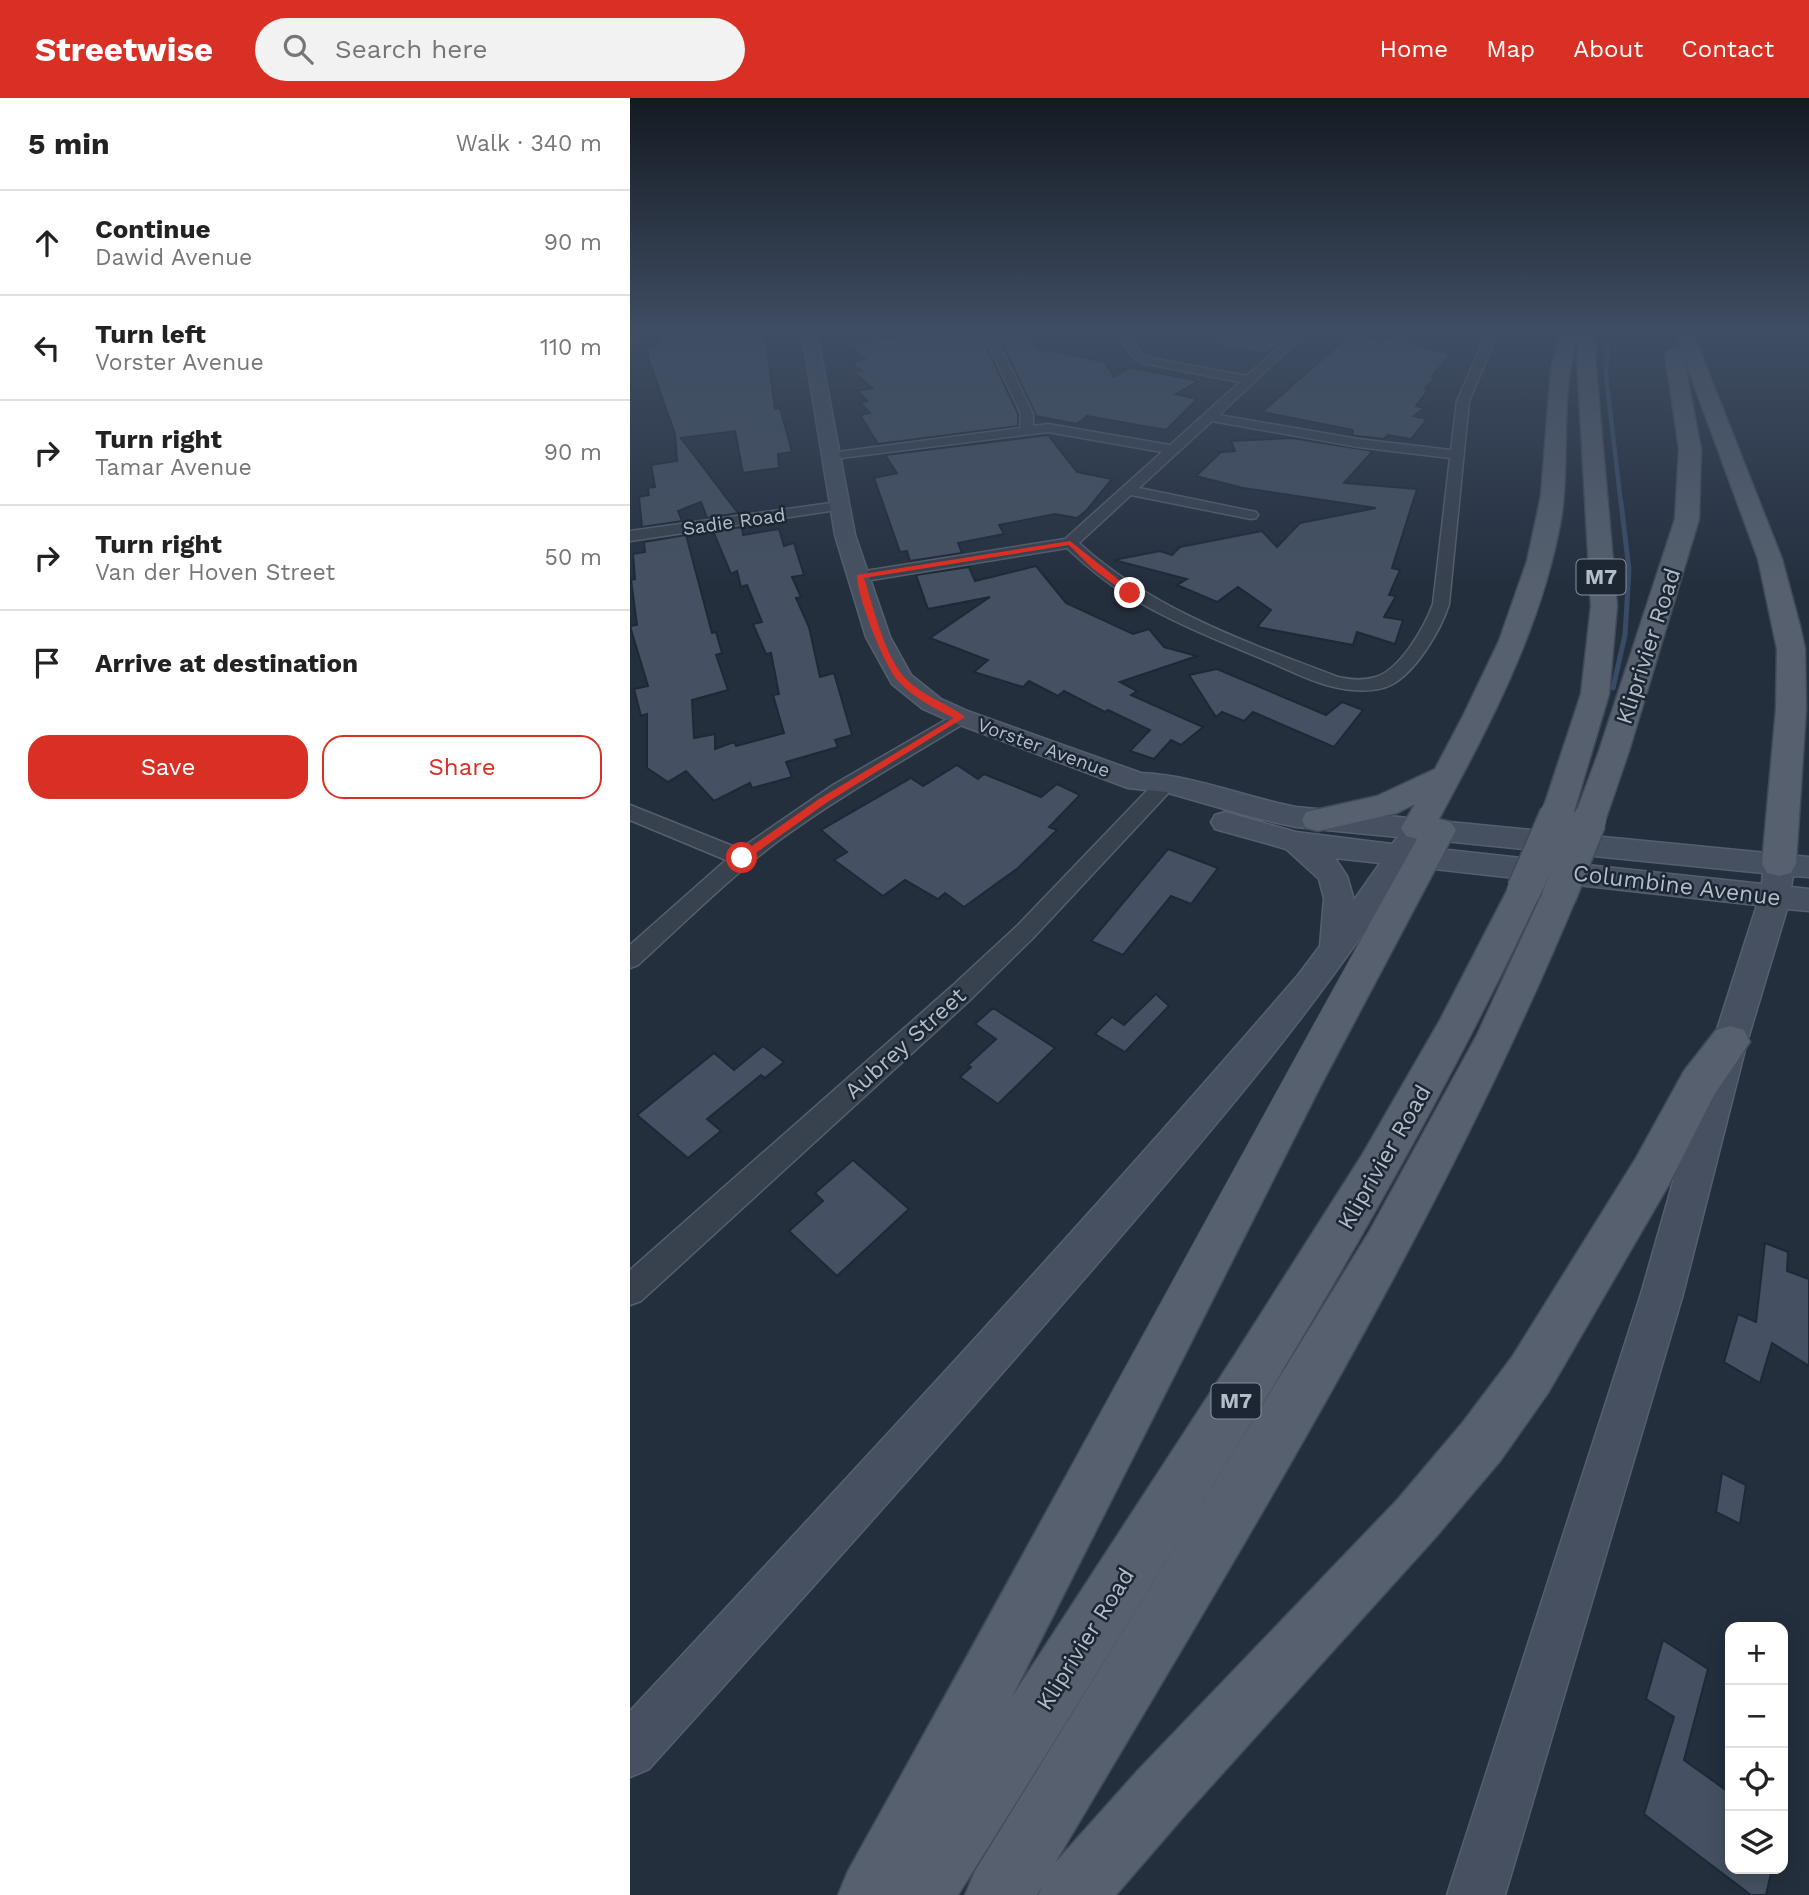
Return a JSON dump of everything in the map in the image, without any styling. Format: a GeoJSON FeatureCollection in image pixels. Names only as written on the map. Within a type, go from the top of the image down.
{"type":"FeatureCollection","features":[{"type":"Feature","properties":{"kind":"main road","name":"Vorster Avenue"},"geometry":{"type":"LineString","coordinates":[[823,417],[838,506],[878,637],[901,679],[932,704],[1153,786],[1205,816],[1307,831],[1421,843],[1580,827]]}},
{"type":"Feature","properties":{"kind":"main road"},"geometry":{"type":"LineString","coordinates":[[872,1895],[1056,1554],[1307,1073],[1421,843],[1448,775],[1507,658],[1539,565],[1550,515],[1558,417]]}},
{"type":"Feature","properties":{"kind":"main road","name":"Kliprivier Road"},"geometry":{"type":"LineString","coordinates":[[1580,827],[1603,619],[1590,417]]}},
{"type":"Feature","properties":{"kind":"main road","name":"Kliprivier Road"},"geometry":{"type":"LineString","coordinates":[[919,1895],[1046,1700],[1330,1251],[1436,1067],[1487,970],[1580,827],[1614,751],[1687,519],[1690,449],[1685,417]]}},
{"type":"Feature","properties":{"kind":"main road"},"geometry":{"type":"LineString","coordinates":[[1476,1895],[1662,1294],[1730,1042],[1775,897],[1794,866],[1785,804],[1791,709],[1791,649],[1782,598],[1770,559],[1716,417]]}},
{"type":"Feature","properties":{"kind":"main road"},"geometry":{"type":"LineString","coordinates":[[1336,948],[1341,902],[1339,887],[1307,831],[1386,805],[1448,775]]}},
{"type":"Feature","properties":{"kind":"main road"},"geometry":{"type":"LineString","coordinates":[[1785,804],[1809,826]]}},
{"type":"Feature","properties":{"kind":"main road","name":"Columbine Avenue"},"geometry":{"type":"LineString","coordinates":[[1580,827],[1794,866]]}},
{"type":"Feature","properties":{"kind":"main road","name":"Vorster Avenue"},"geometry":{"type":"LineString","coordinates":[[1421,843],[1542,885]]}},
{"type":"Feature","properties":{"kind":"main road"},"geometry":{"type":"LineString","coordinates":[[630,1750],[1038,1304],[1311,984],[1336,948],[1421,843]]}},
{"type":"Feature","properties":{"kind":"main road","name":"Kliprivier Road"},"geometry":{"type":"LineString","coordinates":[[999,1895],[1352,1307],[1410,1204],[1521,988],[1542,885]]}},
{"type":"Feature","properties":{"kind":"main road","name":"Columbine Avenue"},"geometry":{"type":"LineString","coordinates":[[1542,885],[1809,901]]}},
{"type":"Feature","properties":{"kind":"main road"},"geometry":{"type":"LineString","coordinates":[[1072,1895],[1171,1782],[1416,1519],[1482,1441],[1558,1331],[1652,1172],[1699,1083],[1730,1042]]}},
{"type":"Feature","properties":{"kind":"street"},"geometry":{"type":"LineString","coordinates":[[1026,431],[1027,417]]}},
{"type":"Feature","properties":{"kind":"street"},"geometry":{"type":"LineString","coordinates":[[859,577],[1070,543],[1210,417],[1359,443],[1456,455]]}},
{"type":"Feature","properties":{"kind":"street"},"geometry":{"type":"LineString","coordinates":[[1070,543],[1122,587],[1177,618],[1334,682],[1357,686],[1385,681],[1408,661],[1437,617],[1461,417]]}},
{"type":"Feature","properties":{"kind":"street"},"geometry":{"type":"LineString","coordinates":[[830,457],[1026,431],[1064,429],[1173,450]]}},
{"type":"Feature","properties":{"kind":"street"},"geometry":{"type":"LineString","coordinates":[[1129,490],[1251,515]]}},
{"type":"Feature","properties":{"kind":"street","name":"Sadie Road"},"geometry":{"type":"LineString","coordinates":[[630,536],[838,506]]}},
{"type":"Feature","properties":{"kind":"street"},"geometry":{"type":"LineString","coordinates":[[630,959],[742,858],[822,801],[961,717]]}},
{"type":"Feature","properties":{"kind":"street","name":"Aubrey Street"},"geometry":{"type":"LineString","coordinates":[[630,1290],[1026,931],[1153,786]]}},
{"type":"Feature","properties":{"kind":"street"},"geometry":{"type":"LineString","coordinates":[[630,812],[742,858]]}},
{"type":"Feature","properties":{"kind":"building"},"geometry":{"type":"Polygon","coordinates":[[[669,417],[782,417],[792,452],[778,454],[779,468],[743,473],[735,431],[681,438],[738,513],[707,518],[701,502],[678,511],[682,521],[642,527],[639,497],[649,495],[648,488],[655,487],[651,465],[677,461],[675,434],[669,417]]]}},
{"type":"Feature","properties":{"kind":"building"},"geometry":{"type":"Polygon","coordinates":[[[861,417],[1018,417],[1018,426],[878,444],[861,417]]]}},
{"type":"Feature","properties":{"kind":"building"},"geometry":{"type":"Polygon","coordinates":[[[1040,417],[1086,417],[1077,424],[1040,417]]]}},
{"type":"Feature","properties":{"kind":"building"},"geometry":{"type":"Polygon","coordinates":[[[1092,417],[1179,417],[1166,430],[1092,417]]]}},
{"type":"Feature","properties":{"kind":"building"},"geometry":{"type":"Polygon","coordinates":[[[1287,417],[1427,419],[1411,439],[1388,435],[1384,439],[1348,435],[1353,434],[1353,430],[1287,417]]]}},
{"type":"Feature","properties":{"kind":"building"},"geometry":{"type":"Polygon","coordinates":[[[1048,435],[1077,472],[1112,479],[1086,511],[1077,518],[1055,514],[999,525],[1004,534],[958,543],[962,553],[910,561],[907,551],[900,552],[874,478],[897,473],[885,455],[1048,435]]]}},
{"type":"Feature","properties":{"kind":"building"},"geometry":{"type":"Polygon","coordinates":[[[1292,438],[1373,451],[1344,483],[1417,489],[1392,568],[1400,570],[1389,595],[1396,596],[1384,617],[1403,620],[1395,644],[1357,632],[1353,645],[1257,627],[1271,610],[1238,587],[1217,602],[1177,585],[1187,579],[1114,560],[1160,551],[1172,555],[1180,547],[1262,531],[1277,547],[1300,523],[1376,508],[1243,488],[1196,476],[1221,452],[1235,451],[1231,441],[1292,438]]]}},
{"type":"Feature","properties":{"kind":"building"},"geometry":{"type":"Polygon","coordinates":[[[742,527],[743,535],[779,529],[784,546],[794,543],[804,575],[792,577],[801,597],[796,598],[809,627],[820,677],[834,673],[852,735],[835,740],[838,747],[786,762],[792,777],[752,788],[750,783],[714,801],[686,771],[668,782],[647,768],[647,714],[641,716],[634,689],[648,686],[630,626],[637,625],[631,580],[635,579],[633,554],[645,552],[644,542],[686,535],[712,633],[716,632],[722,653],[716,655],[728,690],[692,700],[694,738],[715,734],[715,749],[734,742],[736,746],[784,733],[773,695],[779,694],[771,653],[766,654],[753,624],[762,622],[747,585],[741,587],[737,571],[731,574],[713,531],[742,527]]]}},
{"type":"Feature","properties":{"kind":"building"},"geometry":{"type":"Polygon","coordinates":[[[1036,566],[1066,603],[1133,634],[1149,629],[1164,647],[1197,656],[1120,682],[1137,691],[1131,695],[1203,727],[1181,745],[1171,740],[1154,759],[1130,751],[1150,730],[1108,710],[1105,712],[1064,691],[1058,696],[1029,681],[1023,687],[974,672],[988,660],[930,638],[990,597],[928,609],[916,575],[969,567],[975,581],[1036,566]]]}},
{"type":"Feature","properties":{"kind":"building"},"geometry":{"type":"Polygon","coordinates":[[[1217,669],[1326,715],[1342,702],[1363,710],[1334,747],[1253,712],[1244,721],[1222,712],[1216,717],[1189,675],[1217,669]]]}},
{"type":"Feature","properties":{"kind":"building"},"geometry":{"type":"Polygon","coordinates":[[[957,765],[978,779],[984,774],[1041,797],[1057,784],[1080,795],[1049,827],[1057,830],[1018,868],[964,907],[945,893],[938,899],[905,880],[883,896],[834,860],[847,852],[821,830],[911,778],[923,786],[957,765]]]}},
{"type":"Feature","properties":{"kind":"building"},"geometry":{"type":"Polygon","coordinates":[[[1168,849],[1218,868],[1191,904],[1171,896],[1123,955],[1091,941],[1168,849]]]}},
{"type":"Feature","properties":{"kind":"building"},"geometry":{"type":"Polygon","coordinates":[[[1156,994],[1169,1006],[1125,1052],[1095,1034],[1112,1017],[1124,1025],[1156,994]]]}},
{"type":"Feature","properties":{"kind":"building"},"geometry":{"type":"Polygon","coordinates":[[[993,1008],[1055,1048],[998,1104],[960,1077],[971,1067],[968,1065],[996,1039],[975,1024],[993,1008]]]}},
{"type":"Feature","properties":{"kind":"building"},"geometry":{"type":"Polygon","coordinates":[[[763,1046],[784,1062],[765,1078],[761,1075],[707,1119],[721,1131],[688,1158],[637,1115],[714,1053],[734,1070],[763,1046]]]}},
{"type":"Feature","properties":{"kind":"building"},"geometry":{"type":"Polygon","coordinates":[[[853,1160],[909,1209],[837,1276],[789,1231],[823,1201],[815,1193],[853,1160]]]}},
{"type":"Feature","properties":{"kind":"building"},"geometry":{"type":"Polygon","coordinates":[[[1765,1243],[1788,1252],[1787,1271],[1809,1279],[1809,1366],[1772,1343],[1760,1383],[1724,1362],[1738,1314],[1756,1322],[1765,1243]]]}},
{"type":"Feature","properties":{"kind":"building"},"geometry":{"type":"Polygon","coordinates":[[[1722,1473],[1746,1485],[1740,1524],[1716,1512],[1722,1473]]]}},
{"type":"Feature","properties":{"kind":"building"},"geometry":{"type":"Polygon","coordinates":[[[1663,1640],[1708,1669],[1684,1760],[1725,1789],[1725,1874],[1771,1874],[1766,1895],[1751,1895],[1644,1814],[1674,1717],[1646,1699],[1663,1640]]]}},
{"type":"Feature","properties":{"kind":"waterway"},"geometry":{"type":"LineString","coordinates":[[1611,417],[1621,504]]}},
{"type":"Feature","properties":{"kind":"waterway"},"geometry":{"type":"LineString","coordinates":[[1613,688],[1625,635],[1629,570],[1621,502]]}},
{"type":"Feature","properties":{"kind":"route"},"geometry":{"type":"LineString","coordinates":[[742,858],[822,801],[961,717],[932,704],[916,693],[890,664],[878,637],[859,577],[1070,543],[1094,566],[1130,593]]}}]}
